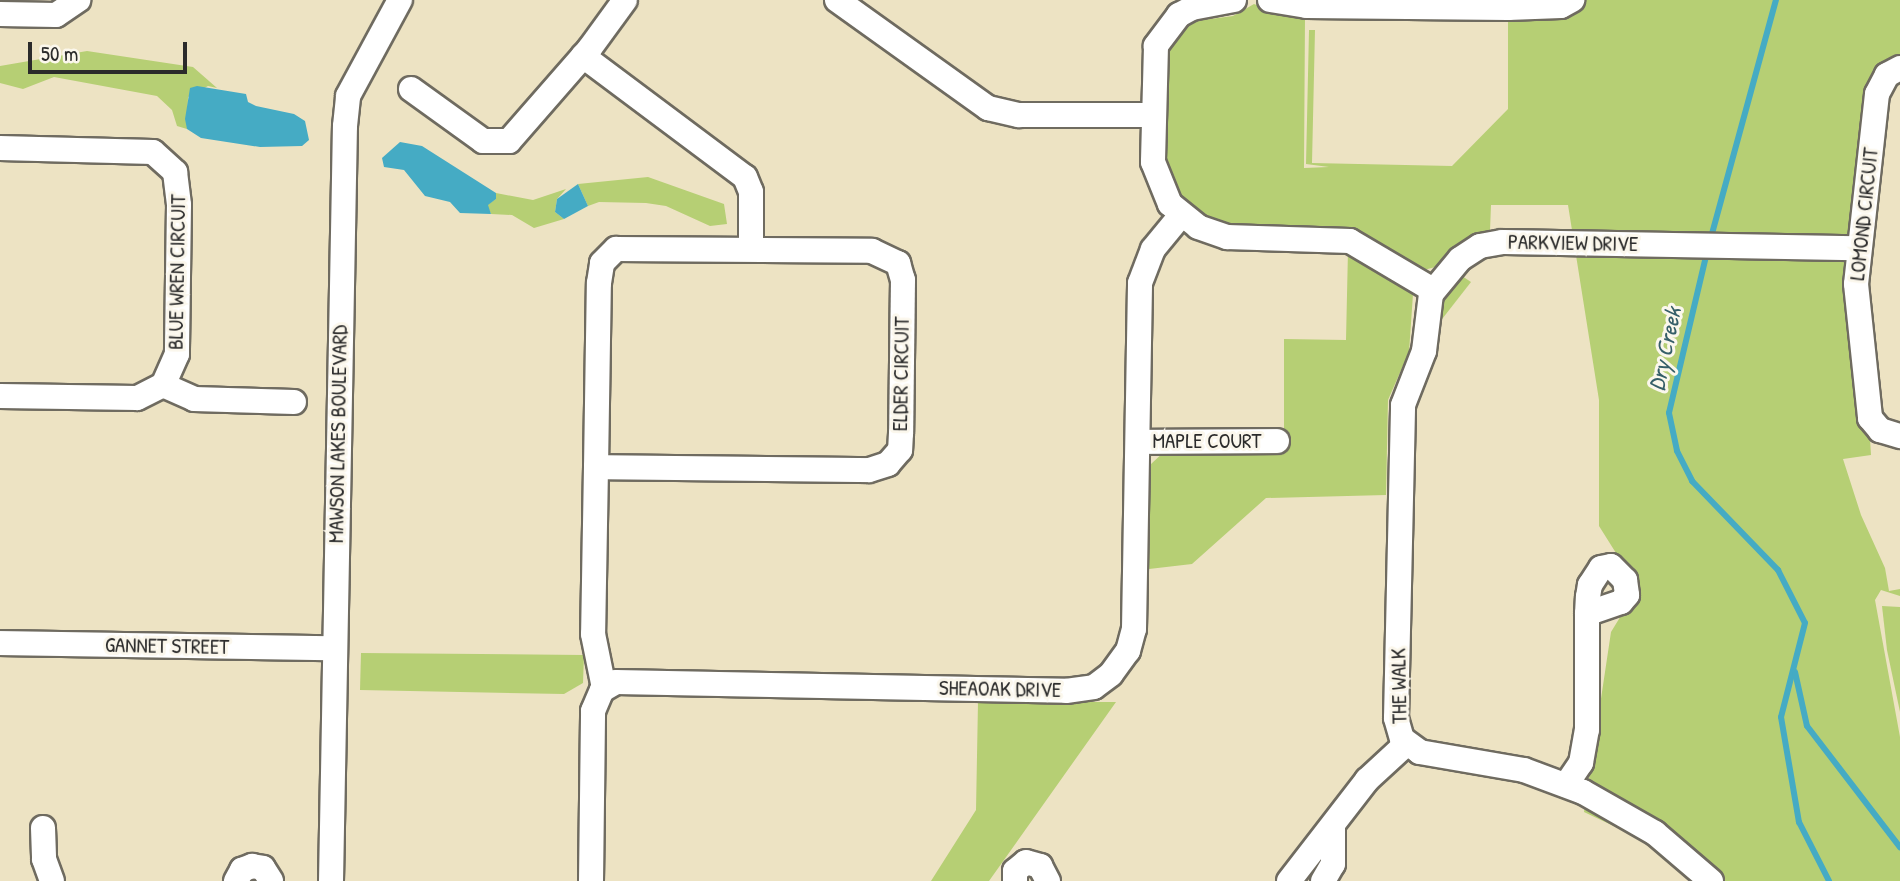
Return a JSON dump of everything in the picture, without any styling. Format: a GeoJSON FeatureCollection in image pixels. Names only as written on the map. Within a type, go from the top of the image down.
{"type":"FeatureCollection","features":[{"type":"Feature","properties":{"kind":"street"},"geometry":{"type":"LineString","coordinates":[[0,14],[56,15],[78,0]]}},
{"type":"Feature","properties":{"kind":"street","name":"MAWSON LAKES BOULEVARD"},"geometry":{"type":"LineString","coordinates":[[331,881],[343,168],[348,96],[400,0]]}},
{"type":"Feature","properties":{"kind":"street"},"geometry":{"type":"LineString","coordinates":[[411,89],[483,141],[501,143],[516,136],[583,57],[625,0]]}},
{"type":"Feature","properties":{"kind":"street"},"geometry":{"type":"LineString","coordinates":[[837,0],[988,108],[1019,115],[1153,115]]}},
{"type":"Feature","properties":{"kind":"street"},"geometry":{"type":"LineString","coordinates":[[1234,0],[1192,8],[1162,33],[1153,56],[1156,174],[1181,215],[1198,227],[1227,237],[1350,241],[1433,290]]}},
{"type":"Feature","properties":{"kind":"street"},"geometry":{"type":"LineString","coordinates":[[1270,0],[1281,5],[1548,7],[1572,0]]}},
{"type":"Feature","properties":{"kind":"street"},"geometry":{"type":"LineString","coordinates":[[583,57],[745,177],[751,192],[751,249]]}},
{"type":"Feature","properties":{"kind":"street","name":"LOMOND CIRCUIT"},"geometry":{"type":"LineString","coordinates":[[1900,68],[1887,75],[1877,94],[1856,284],[1868,410],[1876,427],[1900,436]]}},
{"type":"Feature","properties":{"kind":"street","name":"BLUE WREN CIRCUIT"},"geometry":{"type":"LineString","coordinates":[[0,148],[143,150],[168,161],[175,172],[180,205],[177,354],[163,384]]}},
{"type":"Feature","properties":{"kind":"street","name":"SHEAOAK DRIVE"},"geometry":{"type":"LineString","coordinates":[[604,688],[627,680],[1066,691],[1094,687],[1128,651],[1134,629],[1143,271],[1153,249],[1181,215]]}},
{"type":"Feature","properties":{"kind":"street","name":"PARKVIEW DRIVE"},"geometry":{"type":"LineString","coordinates":[[1433,290],[1460,258],[1490,243],[1858,248]]}},
{"type":"Feature","properties":{"kind":"street","name":"ELDER CIRCUIT"},"geometry":{"type":"LineString","coordinates":[[596,467],[869,470],[897,456],[903,280],[898,263],[872,251],[628,247],[608,255],[599,283],[596,467],[594,644],[604,688]]}},
{"type":"Feature","properties":{"kind":"street","name":"THE WALK"},"geometry":{"type":"LineString","coordinates":[[1433,290],[1426,344],[1403,415],[1396,718],[1406,744],[1420,752],[1492,762],[1566,785],[1655,832],[1711,881]]}},
{"type":"Feature","properties":{"kind":"street"},"geometry":{"type":"LineString","coordinates":[[0,396],[137,398],[163,384],[194,399],[294,402]]}},
{"type":"Feature","properties":{"kind":"street","name":"MAPLE COURT"},"geometry":{"type":"LineString","coordinates":[[1138,442],[1277,441]]}},
{"type":"Feature","properties":{"kind":"street"},"geometry":{"type":"LineString","coordinates":[[1566,785],[1581,763],[1587,730],[1587,614]]}},
{"type":"Feature","properties":{"kind":"street","name":"GANNET STREET"},"geometry":{"type":"LineString","coordinates":[[0,643],[334,648]]}},
{"type":"Feature","properties":{"kind":"street"},"geometry":{"type":"LineString","coordinates":[[591,881],[593,711],[604,688]]}},
{"type":"Feature","properties":{"kind":"street"},"geometry":{"type":"LineString","coordinates":[[1289,881],[1333,828],[1367,780],[1406,744]]}},
{"type":"Feature","properties":{"kind":"street"},"geometry":{"type":"LineString","coordinates":[[43,828],[44,859],[52,881]]}},
{"type":"Feature","properties":{"kind":"street"},"geometry":{"type":"LineString","coordinates":[[1323,881],[1333,864],[1333,828]]}},
{"type":"Feature","properties":{"kind":"street"},"geometry":{"type":"LineString","coordinates":[[1015,881],[1015,871],[1026,862],[1040,866],[1048,881]]}},
{"type":"Feature","properties":{"kind":"street"},"geometry":{"type":"LineString","coordinates":[[236,881],[242,870],[257,866],[271,881]]}},
{"type":"Feature","properties":{"kind":"green space"},"geometry":{"type":"Polygon","coordinates":[[[1572,0],[1900,0],[1900,71],[1886,77],[1858,248],[1871,455],[1843,459],[1861,515],[1885,568],[1889,591],[1900,589],[1900,596],[1881,590],[1875,600],[1900,737],[1900,881],[1709,881],[1694,864],[1584,812],[1611,632],[1638,588],[1599,526],[1599,400],[1568,205],[1491,205],[1490,231],[1477,235],[1439,266],[1424,270],[1409,266],[1364,234],[1349,229],[1229,226],[1208,221],[1176,194],[1165,159],[1166,53],[1175,34],[1188,22],[1233,16],[1254,4],[1287,17],[1305,17],[1304,168],[1329,167],[1306,164],[1309,30],[1315,30],[1312,163],[1452,166],[1508,109],[1508,8],[1572,0]]]}},
{"type":"Feature","properties":{"kind":"green space"},"geometry":{"type":"Polygon","coordinates":[[[87,51],[193,67],[217,88],[208,86],[188,97],[187,129],[177,126],[172,110],[157,96],[54,77],[23,89],[0,83],[0,66],[87,51]]]}},
{"type":"Feature","properties":{"kind":"green space"},"geometry":{"type":"Polygon","coordinates":[[[648,177],[724,204],[727,224],[710,226],[666,206],[646,203],[599,202],[588,206],[578,184],[648,177]]]}},
{"type":"Feature","properties":{"kind":"green space"},"geometry":{"type":"Polygon","coordinates":[[[566,189],[557,199],[555,212],[564,219],[534,228],[512,215],[491,214],[487,205],[496,199],[496,193],[533,200],[566,189]]]}},
{"type":"Feature","properties":{"kind":"green space"},"geometry":{"type":"Polygon","coordinates":[[[1348,250],[1413,294],[1409,352],[1388,400],[1386,495],[1266,498],[1192,564],[1149,569],[1150,465],[1167,449],[1284,449],[1284,339],[1346,340],[1348,250]]]}},
{"type":"Feature","properties":{"kind":"green space"},"geometry":{"type":"Polygon","coordinates":[[[1462,276],[1471,282],[1439,323],[1442,295],[1462,276]]]}},
{"type":"Feature","properties":{"kind":"green space"},"geometry":{"type":"Polygon","coordinates":[[[1882,606],[1900,607],[1900,712],[1887,650],[1882,606]]]}},
{"type":"Feature","properties":{"kind":"green space"},"geometry":{"type":"Polygon","coordinates":[[[361,653],[584,655],[583,683],[564,694],[360,690],[361,653]]]}},
{"type":"Feature","properties":{"kind":"green space"},"geometry":{"type":"Polygon","coordinates":[[[978,702],[1116,702],[989,881],[931,881],[976,810],[978,702]]]}},
{"type":"Feature","properties":{"kind":"water"},"geometry":{"type":"Polygon","coordinates":[[[197,86],[246,94],[248,102],[256,106],[294,114],[305,121],[309,140],[302,146],[260,147],[201,138],[187,129],[185,119],[190,88],[197,86]]]}},
{"type":"Feature","properties":{"kind":"water"},"geometry":{"type":"Polygon","coordinates":[[[400,142],[422,146],[496,193],[496,199],[488,205],[491,214],[460,213],[450,202],[425,196],[404,170],[384,167],[382,158],[400,142]]]}},
{"type":"Feature","properties":{"kind":"water"},"geometry":{"type":"Polygon","coordinates":[[[578,184],[588,206],[564,219],[555,212],[557,199],[578,184]]]}},
{"type":"Feature","properties":{"kind":"waterway","name":"Dry Creek"},"geometry":{"type":"LineString","coordinates":[[1710,241],[1776,0]]}},
{"type":"Feature","properties":{"kind":"waterway","name":"Dry Creek"},"geometry":{"type":"LineString","coordinates":[[1707,252],[1669,413],[1677,451],[1692,481],[1778,570],[1805,623],[1781,717],[1799,822],[1829,881]]}},
{"type":"Feature","properties":{"kind":"waterway","name":"Dry Creek"},"geometry":{"type":"LineString","coordinates":[[1795,672],[1807,726],[1900,847]]}}]}
